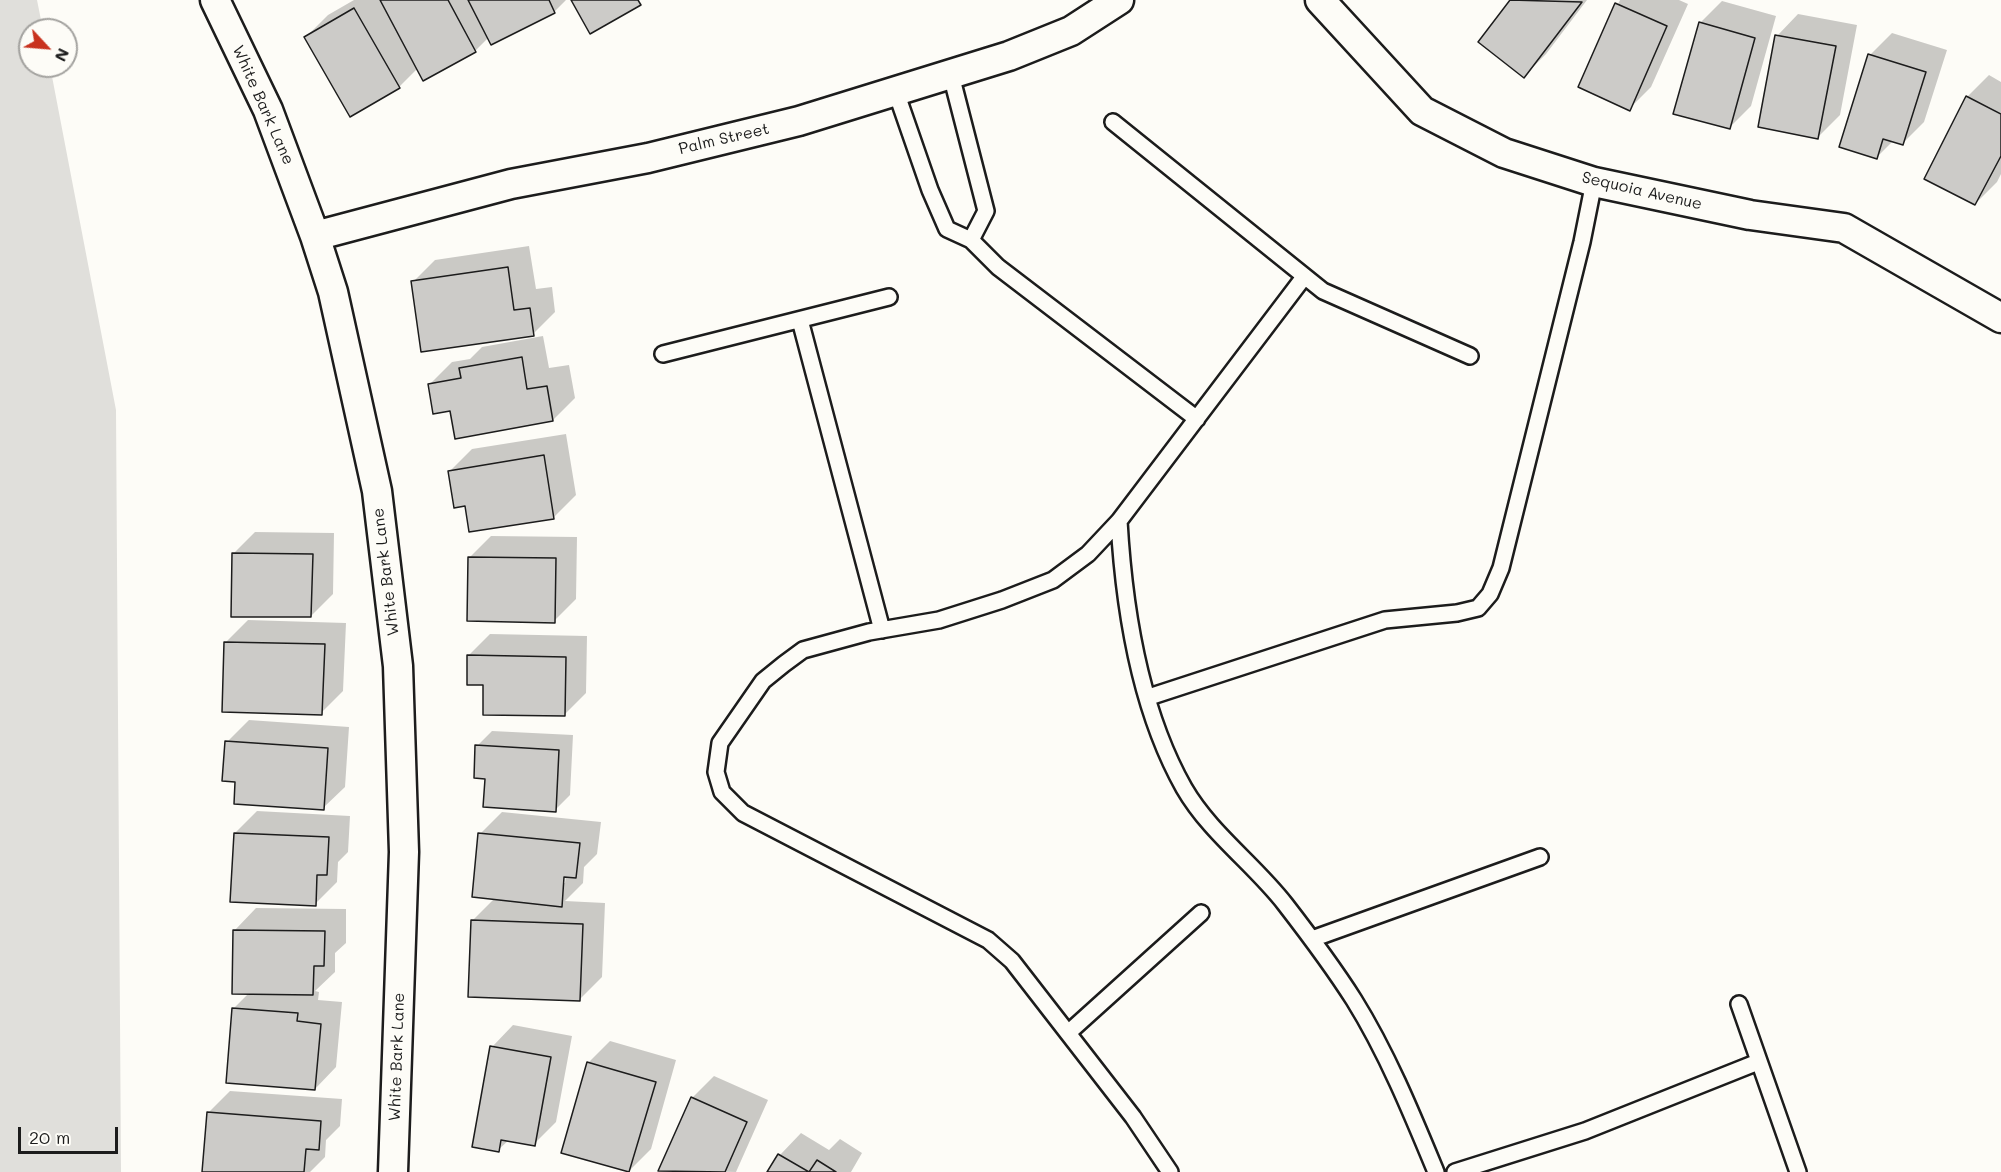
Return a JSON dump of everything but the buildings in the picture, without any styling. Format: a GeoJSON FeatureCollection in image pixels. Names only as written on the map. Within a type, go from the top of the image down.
{"type":"FeatureCollection","features":[{"type":"Feature","properties":{"kind":"street","name":"White Bark Lane"},"geometry":{"type":"LineString","coordinates":[[215,0],[268,110],[315,236],[333,292],[377,491],[398,666],[404,852],[393,1172]]}},
{"type":"Feature","properties":{"kind":"street","name":"Palm Street"},"geometry":{"type":"LineString","coordinates":[[315,236],[511,184],[648,158],[799,122],[1009,56],[1071,31],[1119,0]]}},
{"type":"Feature","properties":{"kind":"street","name":"Sequoia Avenue"},"geometry":{"type":"LineString","coordinates":[[1320,0],[1422,111],[1504,153],[1594,182],[1750,215],[1844,228],[2001,318]]}},
{"type":"Feature","properties":{"kind":"lane"},"geometry":{"type":"LineString","coordinates":[[951,75],[986,211],[971,240]]}},
{"type":"Feature","properties":{"kind":"lane"},"geometry":{"type":"LineString","coordinates":[[896,92],[930,190],[947,229],[971,240],[998,267],[1197,419]]}},
{"type":"Feature","properties":{"kind":"lane"},"geometry":{"type":"LineString","coordinates":[[1113,122],[1323,291],[1470,356]]}},
{"type":"Feature","properties":{"kind":"lane"},"geometry":{"type":"LineString","coordinates":[[1149,697],[1385,620],[1457,613],[1478,608],[1490,594],[1507,545],[1582,242],[1594,182]]}},
{"type":"Feature","properties":{"kind":"lane"},"geometry":{"type":"LineString","coordinates":[[1170,1172],[1133,1117],[1012,961],[988,940],[743,813],[722,792],[716,772],[720,743],[763,681],[803,650],[882,630],[939,620],[1002,600],[1053,579],[1088,554],[1119,522],[1304,277]]}},
{"type":"Feature","properties":{"kind":"lane"},"geometry":{"type":"LineString","coordinates":[[663,354],[889,297]]}},
{"type":"Feature","properties":{"kind":"lane"},"geometry":{"type":"LineString","coordinates":[[800,320],[882,630]]}},
{"type":"Feature","properties":{"kind":"lane"},"geometry":{"type":"LineString","coordinates":[[1119,522],[1127,613],[1159,731],[1184,788],[1208,823],[1249,862],[1312,939],[1354,1001],[1383,1055],[1436,1172]]}},
{"type":"Feature","properties":{"kind":"lane"},"geometry":{"type":"LineString","coordinates":[[1312,939],[1539,857]]}},
{"type":"Feature","properties":{"kind":"lane"},"geometry":{"type":"LineString","coordinates":[[1068,1033],[1202,913]]}},
{"type":"Feature","properties":{"kind":"lane"},"geometry":{"type":"LineString","coordinates":[[1739,1004],[1798,1172]]}},
{"type":"Feature","properties":{"kind":"lane"},"geometry":{"type":"LineString","coordinates":[[1455,1172],[1586,1131],[1758,1062]]}},
{"type":"Feature","properties":{"kind":"shaded area"},"geometry":{"type":"Polygon","coordinates":[[[0,0],[37,0],[41,18],[18,18],[18,78],[52,78],[116,410],[121,1172],[0,1172],[0,0]]]}}]}
